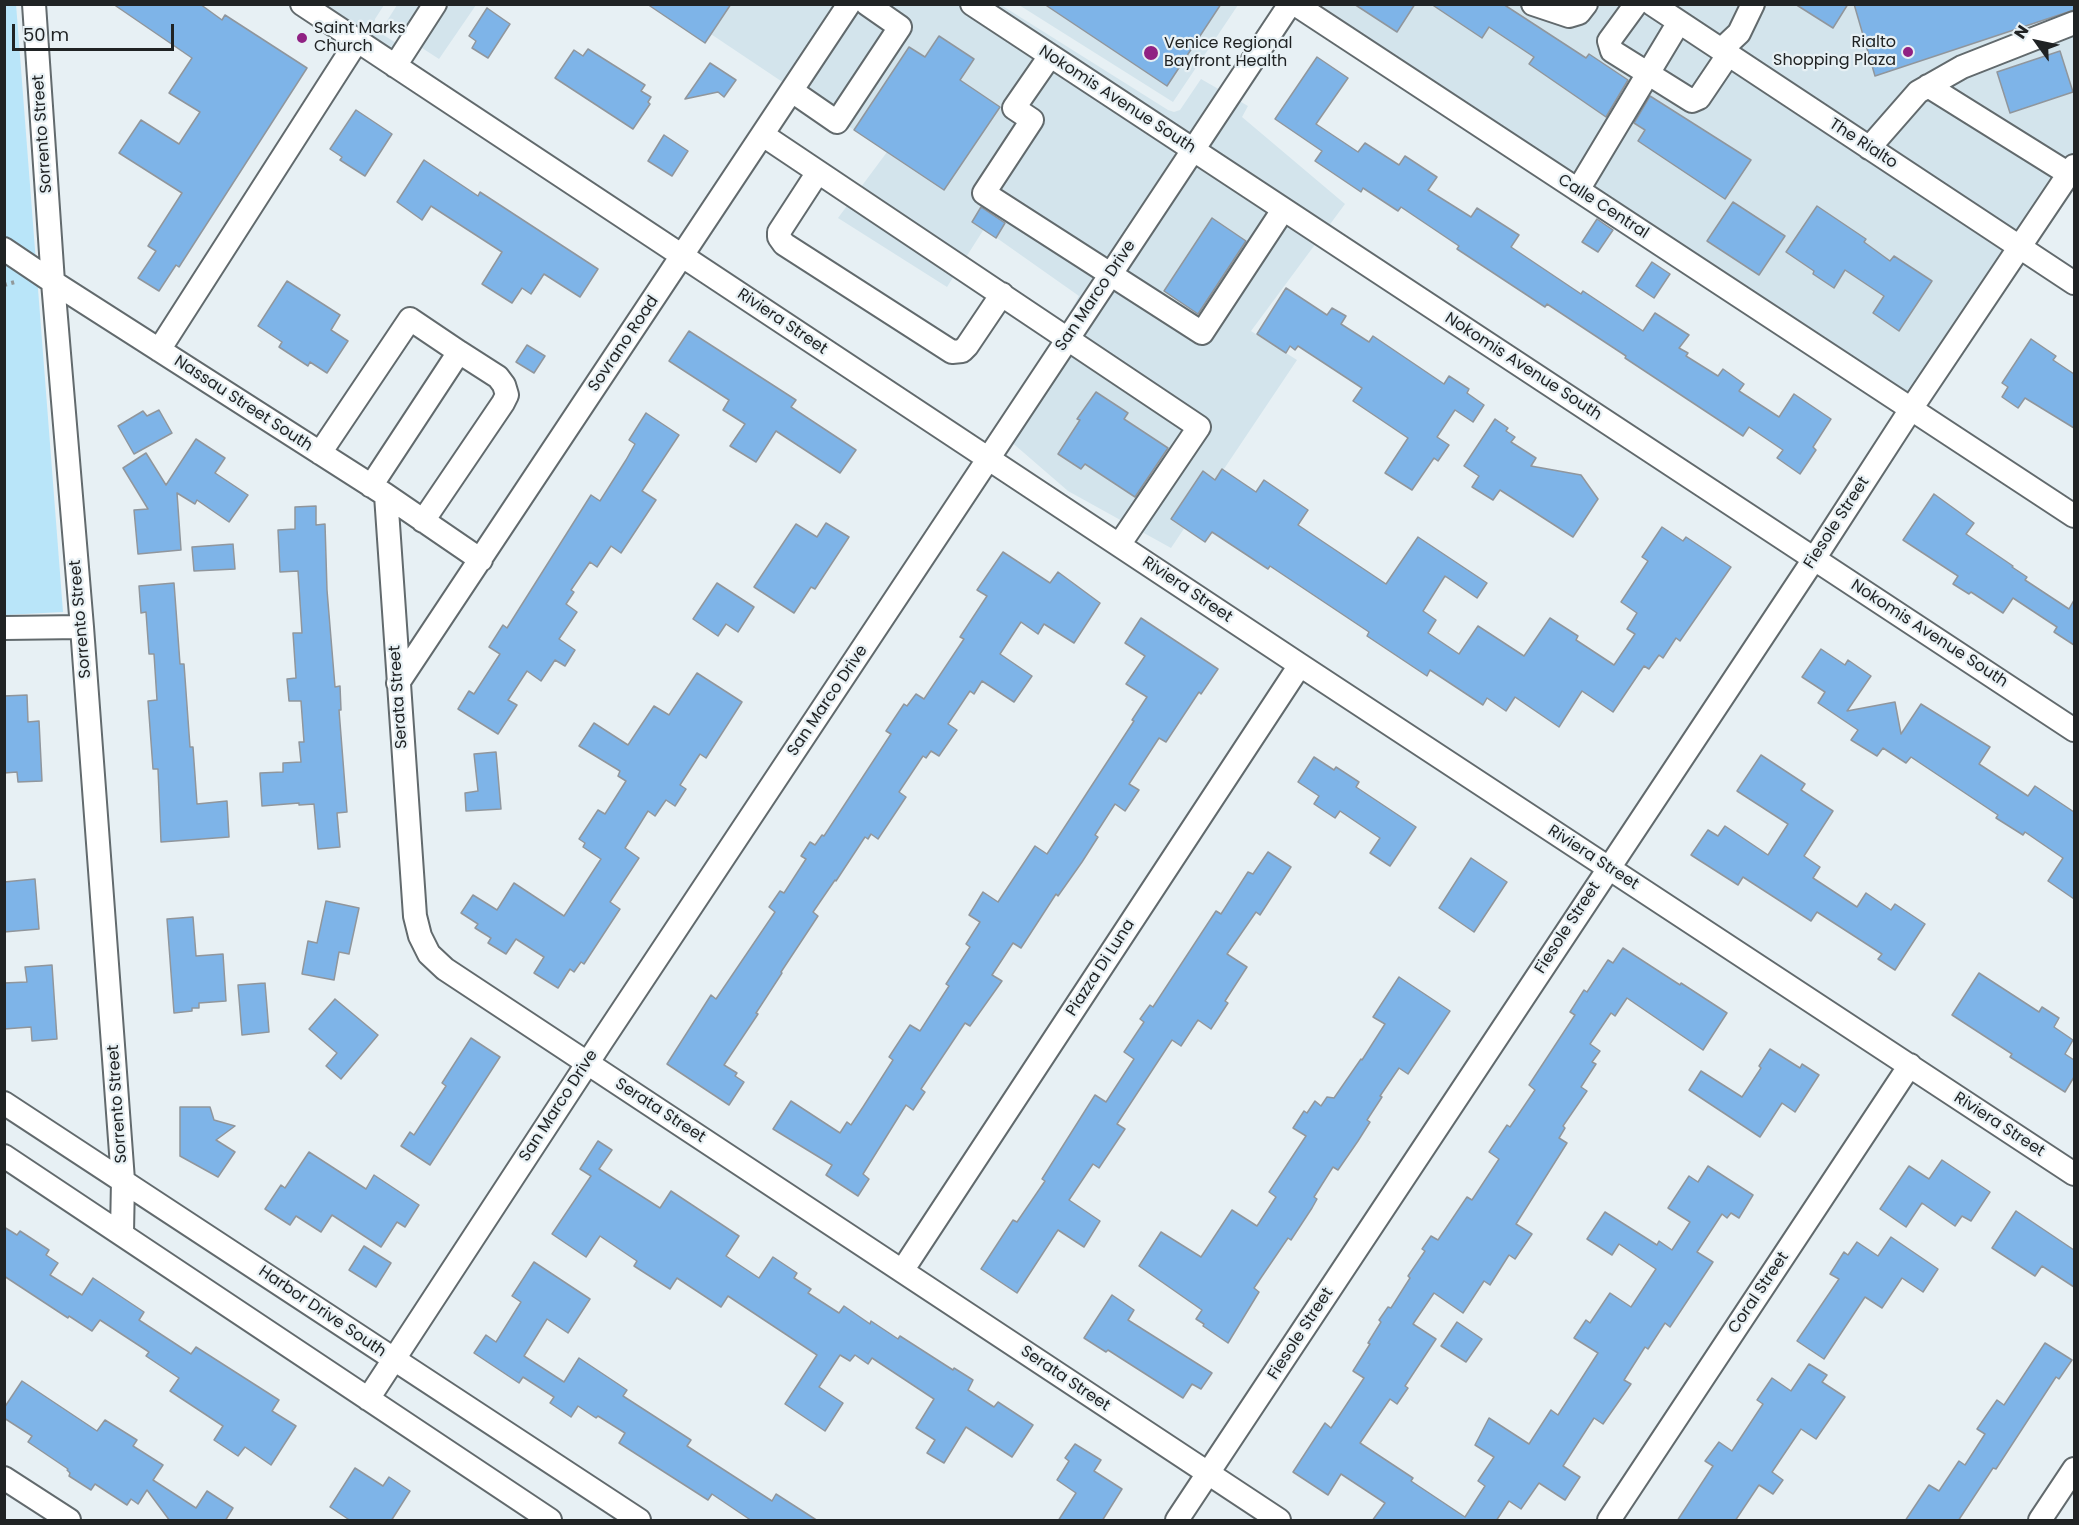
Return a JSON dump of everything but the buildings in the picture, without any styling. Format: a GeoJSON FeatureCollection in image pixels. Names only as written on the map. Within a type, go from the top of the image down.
{"type":"FeatureCollection","features":[{"type":"Feature","properties":{"kind":"street","name":"Sorrento Street"},"geometry":{"type":"LineString","coordinates":[[34,4],[53,282],[82,627],[123,1180],[122,1233]]}},
{"type":"Feature","properties":{"kind":"street","name":"Riviera Street"},"geometry":{"type":"LineString","coordinates":[[302,4],[2074,1174]]}},
{"type":"Feature","properties":{"kind":"street"},"geometry":{"type":"LineString","coordinates":[[395,66],[435,4]]}},
{"type":"Feature","properties":{"kind":"street","name":"Sovrano Road"},"geometry":{"type":"LineString","coordinates":[[398,683],[849,4]]}},
{"type":"Feature","properties":{"kind":"street"},"geometry":{"type":"LineString","coordinates":[[792,92],[837,122],[900,27],[867,4]]}},
{"type":"Feature","properties":{"kind":"street","name":"Nokomis Avenue South"},"geometry":{"type":"LineString","coordinates":[[972,4],[2074,730]]}},
{"type":"Feature","properties":{"kind":"street","name":"San Marco Drive"},"geometry":{"type":"LineString","coordinates":[[368,1400],[1067,339],[1292,4]]}},
{"type":"Feature","properties":{"kind":"street","name":"Calle Central"},"geometry":{"type":"LineString","coordinates":[[1292,4],[2074,516]]}},
{"type":"Feature","properties":{"kind":"street"},"geometry":{"type":"LineString","coordinates":[[1533,4],[1569,16],[1580,13],[1586,4]]}},
{"type":"Feature","properties":{"kind":"street"},"geometry":{"type":"LineString","coordinates":[[1636,4],[1609,41],[1612,51],[1692,101],[1699,98],[1724,52],[1739,33],[1753,4]]}},
{"type":"Feature","properties":{"kind":"street","name":"The Rialto"},"geometry":{"type":"LineString","coordinates":[[1652,4],[2074,283]]}},
{"type":"Feature","properties":{"kind":"street"},"geometry":{"type":"LineString","coordinates":[[1578,190],[1679,22]]}},
{"type":"Feature","properties":{"kind":"street"},"geometry":{"type":"LineString","coordinates":[[1869,148],[1918,92],[1962,67],[2074,23]]}},
{"type":"Feature","properties":{"kind":"street"},"geometry":{"type":"LineString","coordinates":[[159,350],[357,41]]}},
{"type":"Feature","properties":{"kind":"street"},"geometry":{"type":"LineString","coordinates":[[1050,56],[1014,108],[1032,120],[984,193],[1202,333],[1283,210]]}},
{"type":"Feature","properties":{"kind":"street"},"geometry":{"type":"LineString","coordinates":[[1928,86],[2072,170]]}},
{"type":"Feature","properties":{"kind":"street"},"geometry":{"type":"LineString","coordinates":[[762,135],[1199,428],[1119,545]]}},
{"type":"Feature","properties":{"kind":"street","name":"Fiesole Street"},"geometry":{"type":"LineString","coordinates":[[1177,1521],[1911,409],[2072,170]]}},
{"type":"Feature","properties":{"kind":"street"},"geometry":{"type":"LineString","coordinates":[[818,172],[779,232],[779,237],[784,243],[952,352],[962,351],[967,346],[1002,294]]}},
{"type":"Feature","properties":{"kind":"street","name":"Nassau Street South"},"geometry":{"type":"LineString","coordinates":[[4,249],[481,560]]}},
{"type":"Feature","properties":{"kind":"street"},"geometry":{"type":"LineString","coordinates":[[320,453],[410,319],[498,377],[507,394],[503,403],[423,521]]}},
{"type":"Feature","properties":{"kind":"street"},"geometry":{"type":"LineString","coordinates":[[378,491],[459,352]]}},
{"type":"Feature","properties":{"kind":"street","name":"Serata Street"},"geometry":{"type":"LineString","coordinates":[[378,491],[398,683],[415,916],[423,945],[436,963],[1279,1521]]}},
{"type":"Feature","properties":{"kind":"street"},"geometry":{"type":"LineString","coordinates":[[4,628],[82,627]]}},
{"type":"Feature","properties":{"kind":"street","name":"Piazza Di Luna"},"geometry":{"type":"LineString","coordinates":[[902,1270],[1300,665]]}},
{"type":"Feature","properties":{"kind":"street","name":"Coral Street"},"geometry":{"type":"LineString","coordinates":[[1609,1521],[1910,1065]]}},
{"type":"Feature","properties":{"kind":"street","name":"Harbor Drive South"},"geometry":{"type":"LineString","coordinates":[[4,1103],[639,1521]]}},
{"type":"Feature","properties":{"kind":"street"},"geometry":{"type":"LineString","coordinates":[[4,1156],[550,1521]]}},
{"type":"Feature","properties":{"kind":"street"},"geometry":{"type":"LineString","coordinates":[[2040,1521],[2066,1499],[2074,1469]]}},
{"type":"Feature","properties":{"kind":"street"},"geometry":{"type":"LineString","coordinates":[[4,1478],[69,1521]]}},
{"type":"Feature","properties":{"kind":"shaded area"},"geometry":{"type":"Polygon","coordinates":[[[16,4],[63,612],[5,615],[4,5],[16,4]]]}},
{"type":"Feature","properties":{"kind":"shaded area"},"geometry":{"type":"Polygon","coordinates":[[[671,4],[1001,5],[1168,110],[1174,112],[1180,110],[1201,79],[1248,106],[1242,117],[1345,204],[1251,331],[1297,360],[1171,548],[1068,491],[1001,433],[1079,296],[984,229],[947,287],[838,218],[887,152],[669,6],[671,4]]]}},
{"type":"Feature","properties":{"kind":"shaded area"},"geometry":{"type":"Polygon","coordinates":[[[1317,4],[2074,5],[2074,159],[1920,410],[1315,8],[1317,4]]]}},
{"type":"Feature","properties":{"kind":"shaded area"},"geometry":{"type":"Polygon","coordinates":[[[323,5],[384,5],[374,25],[377,31],[401,46],[396,56],[323,5]]]}},
{"type":"Feature","properties":{"kind":"shaded area"},"geometry":{"type":"Polygon","coordinates":[[[397,5],[476,5],[439,59],[385,24],[397,5]]]}},
{"type":"Feature","properties":{"kind":"shaded area","name":"Venice Regional Bayfront Health"},"geometry":{"type":"Polygon","coordinates":[[[1019,5],[1238,5],[1173,102],[1019,5]]]}},
{"type":"Feature","properties":{"kind":"place","name":"Saint Marks Church"},"geometry":{"type":"Point","coordinates":[302,38]}},
{"type":"Feature","properties":{"kind":"place","name":"Rialto Shopping Plaza"},"geometry":{"type":"Point","coordinates":[1908,52]}},
{"type":"Feature","properties":{"kind":"place","name":"Venice Regional Bayfront Health"},"geometry":{"type":"Point","coordinates":[1151,53]}}]}
